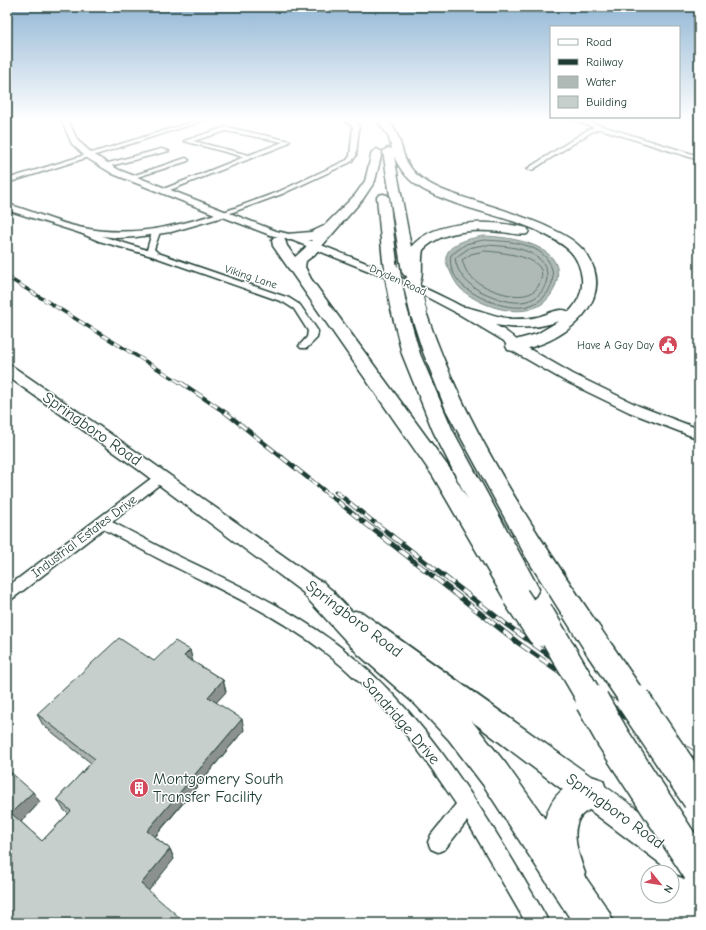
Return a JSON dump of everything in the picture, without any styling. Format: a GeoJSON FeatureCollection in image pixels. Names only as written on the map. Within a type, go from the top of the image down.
{"type":"FeatureCollection","features":[{"type":"Feature","properties":{"kind":"highway"},"geometry":{"type":"LineString","coordinates":[[307,284],[298,264],[301,258],[312,249],[330,227],[359,197],[370,180],[374,162]]}},
{"type":"Feature","properties":{"kind":"highway"},"geometry":{"type":"LineString","coordinates":[[379,162],[390,262],[398,304],[411,354],[443,431],[516,571],[527,604]]}},
{"type":"Feature","properties":{"kind":"highway"},"geometry":{"type":"LineString","coordinates":[[391,162],[420,315],[431,352],[456,410],[535,550],[599,649],[699,798]]}},
{"type":"Feature","properties":{"kind":"highway"},"geometry":{"type":"LineString","coordinates":[[401,162],[405,170],[420,182],[453,197],[554,234],[571,244],[585,261],[590,278],[590,286],[588,296],[579,309],[564,324],[552,332],[529,344],[514,346]]}},
{"type":"Feature","properties":{"kind":"highway"},"geometry":{"type":"LineString","coordinates":[[330,227],[313,236],[281,237],[280,246],[442,474],[472,526],[527,604],[699,872]]}},
{"type":"Feature","properties":{"kind":"highway"},"geometry":{"type":"LineString","coordinates":[[412,276],[415,254],[419,246],[430,238],[444,232],[470,228],[520,230],[564,247],[578,262],[582,274],[582,284],[572,306],[546,329],[522,340],[514,346]]}},
{"type":"Feature","properties":{"kind":"highway"},"geometry":{"type":"LineString","coordinates":[[461,310],[488,320],[512,324],[542,322],[564,314]]}},
{"type":"Feature","properties":{"kind":"highway"},"geometry":{"type":"LineString","coordinates":[[314,589],[368,646],[425,694],[460,730],[495,775],[588,912]]}},
{"type":"Feature","properties":{"kind":"highway"},"geometry":{"type":"LineString","coordinates":[[588,912],[561,858],[559,829],[562,815],[572,802],[591,792]]}},
{"type":"Feature","properties":{"kind":"main road","name":"Dryden Road"},"geometry":{"type":"LineString","coordinates":[[100,162],[129,178],[312,249],[383,273],[461,310],[508,338],[514,346]]}},
{"type":"Feature","properties":{"kind":"main road"},"geometry":{"type":"LineString","coordinates":[[7,207],[81,230],[115,234],[156,232],[179,228],[223,214]]}},
{"type":"Feature","properties":{"kind":"main road","name":"Dryden Road"},"geometry":{"type":"LineString","coordinates":[[312,249],[434,307],[497,342],[514,346],[543,364],[602,394],[699,434]]}},
{"type":"Feature","properties":{"kind":"main road","name":"Springboro Road"},"geometry":{"type":"LineString","coordinates":[[7,369],[161,477],[536,754],[591,792],[699,872]]}},
{"type":"Feature","properties":{"kind":"street"},"geometry":{"type":"LineString","coordinates":[[7,181],[69,162]]}},
{"type":"Feature","properties":{"kind":"street"},"geometry":{"type":"LineString","coordinates":[[104,165],[116,162]]}},
{"type":"Feature","properties":{"kind":"street"},"geometry":{"type":"LineString","coordinates":[[129,178],[178,162]]}},
{"type":"Feature","properties":{"kind":"street"},"geometry":{"type":"LineString","coordinates":[[163,191],[236,162]]}},
{"type":"Feature","properties":{"kind":"street"},"geometry":{"type":"LineString","coordinates":[[223,214],[280,193],[346,162]]}},
{"type":"Feature","properties":{"kind":"street"},"geometry":{"type":"LineString","coordinates":[[530,169],[540,162]]}},
{"type":"Feature","properties":{"kind":"street","name":"Viking Lane"},"geometry":{"type":"LineString","coordinates":[[81,230],[102,239],[153,254],[190,268],[274,295],[292,303],[301,312],[313,331],[312,338],[304,346]]}},
{"type":"Feature","properties":{"kind":"street"},"geometry":{"type":"LineString","coordinates":[[153,254],[150,246],[156,232]]}},
{"type":"Feature","properties":{"kind":"street","name":"Industrial Estates Drive"},"geometry":{"type":"LineString","coordinates":[[7,595],[161,477]]}},
{"type":"Feature","properties":{"kind":"street","name":"Sandridge Drive"},"geometry":{"type":"LineString","coordinates":[[101,522],[158,552],[242,592],[286,618],[338,654],[364,677],[394,707],[421,740],[467,806],[538,923]]}},
{"type":"Feature","properties":{"kind":"street"},"geometry":{"type":"LineString","coordinates":[[438,842],[467,806]]}},
{"type":"Feature","properties":{"kind":"water"},"geometry":{"type":"Polygon","coordinates":[[[484,236],[524,242],[537,247],[548,254],[555,263],[558,274],[554,289],[546,300],[536,307],[524,310],[510,310],[496,308],[483,303],[471,297],[461,289],[455,281],[447,264],[446,257],[448,252],[456,244],[484,236]]]}},
{"type":"Feature","properties":{"kind":"building","name":"Montgomery South Transfer Facility"},"geometry":{"type":"Polygon","coordinates":[[[119,638],[154,661],[175,641],[190,650],[184,656],[223,680],[208,697],[242,719],[147,831],[170,849],[141,884],[186,923],[7,923],[7,769],[33,792],[11,813],[42,841],[71,811],[57,799],[95,759],[37,714],[119,638]]]}},
{"type":"Feature","properties":{"kind":"railway"},"geometry":{"type":"LineString","coordinates":[[7,277],[181,383]]}},
{"type":"Feature","properties":{"kind":"railway"},"geometry":{"type":"LineString","coordinates":[[180,382],[226,413],[366,524]]}},
{"type":"Feature","properties":{"kind":"railway"},"geometry":{"type":"LineString","coordinates":[[336,492],[376,524]]}},
{"type":"Feature","properties":{"kind":"railway"},"geometry":{"type":"LineString","coordinates":[[365,523],[517,642],[603,702]]}},
{"type":"Feature","properties":{"kind":"railway"},"geometry":{"type":"LineString","coordinates":[[375,523],[507,625],[614,702]]}},
{"type":"Feature","properties":{"kind":"railway"},"geometry":{"type":"LineString","coordinates":[[602,701],[699,766]]}},
{"type":"Feature","properties":{"kind":"railway"},"geometry":{"type":"LineString","coordinates":[[613,701],[699,757]]}},
{"type":"Feature","properties":{"kind":"place","name":"Have A Gay Day"},"geometry":{"type":"Point","coordinates":[668,345]}},
{"type":"Feature","properties":{"kind":"place","name":"Montgomery South Transfer Facility"},"geometry":{"type":"Point","coordinates":[139,788]}}]}
